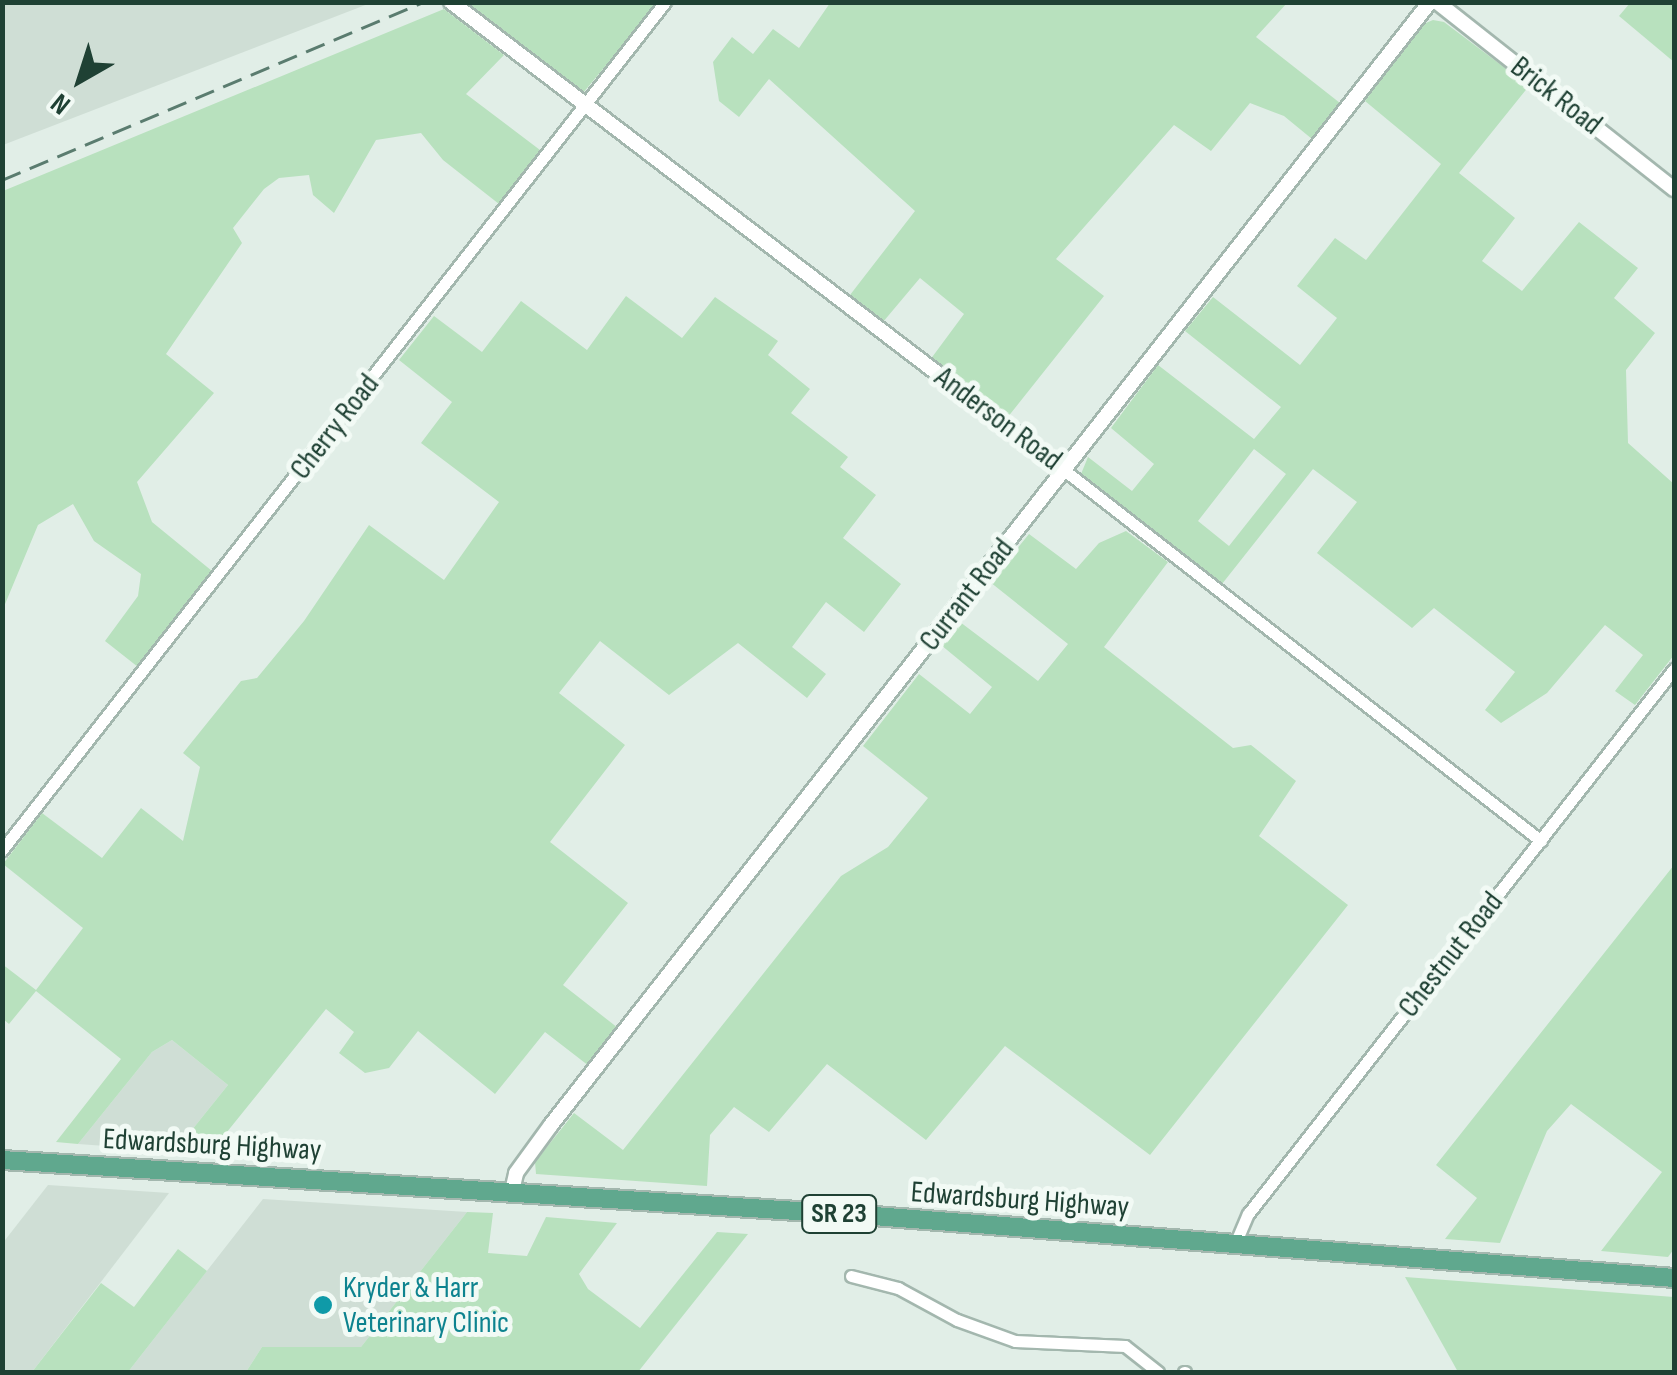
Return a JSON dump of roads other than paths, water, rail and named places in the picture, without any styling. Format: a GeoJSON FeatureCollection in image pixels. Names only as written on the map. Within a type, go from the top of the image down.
{"type":"FeatureCollection","features":[{"type":"Feature","properties":{"kind":"main road","name":"Edwardsburg Highway"},"geometry":{"type":"LineString","coordinates":[[2,1160],[512,1192],[1674,1278]]}},
{"type":"Feature","properties":{"kind":"street","name":"Anderson Road"},"geometry":{"type":"LineString","coordinates":[[451,2],[1541,840]]}},
{"type":"Feature","properties":{"kind":"street","name":"Cherry Road"},"geometry":{"type":"LineString","coordinates":[[2,850],[665,2]]}},
{"type":"Feature","properties":{"kind":"street","name":"Brick Road"},"geometry":{"type":"LineString","coordinates":[[1433,2],[1674,189]]}},
{"type":"Feature","properties":{"kind":"street","name":"Currant Road"},"geometry":{"type":"LineString","coordinates":[[512,1192],[516,1173],[551,1125],[1433,2]]}},
{"type":"Feature","properties":{"kind":"street","name":"Chestnut Road"},"geometry":{"type":"LineString","coordinates":[[1235,1244],[1248,1214],[1674,669]]}},
{"type":"Feature","properties":{"kind":"street"},"geometry":{"type":"LineString","coordinates":[[851,1276],[898,1288],[957,1320],[1015,1341],[1125,1346],[1158,1372]]}},
{"type":"Feature","properties":{"kind":"railway"},"geometry":{"type":"LineString","coordinates":[[2,180],[423,2]]}},
{"type":"Feature","properties":{"kind":"place","name":"Kryder & Harr Veterinary Clinic"},"geometry":{"type":"Point","coordinates":[323,1305]}}]}
